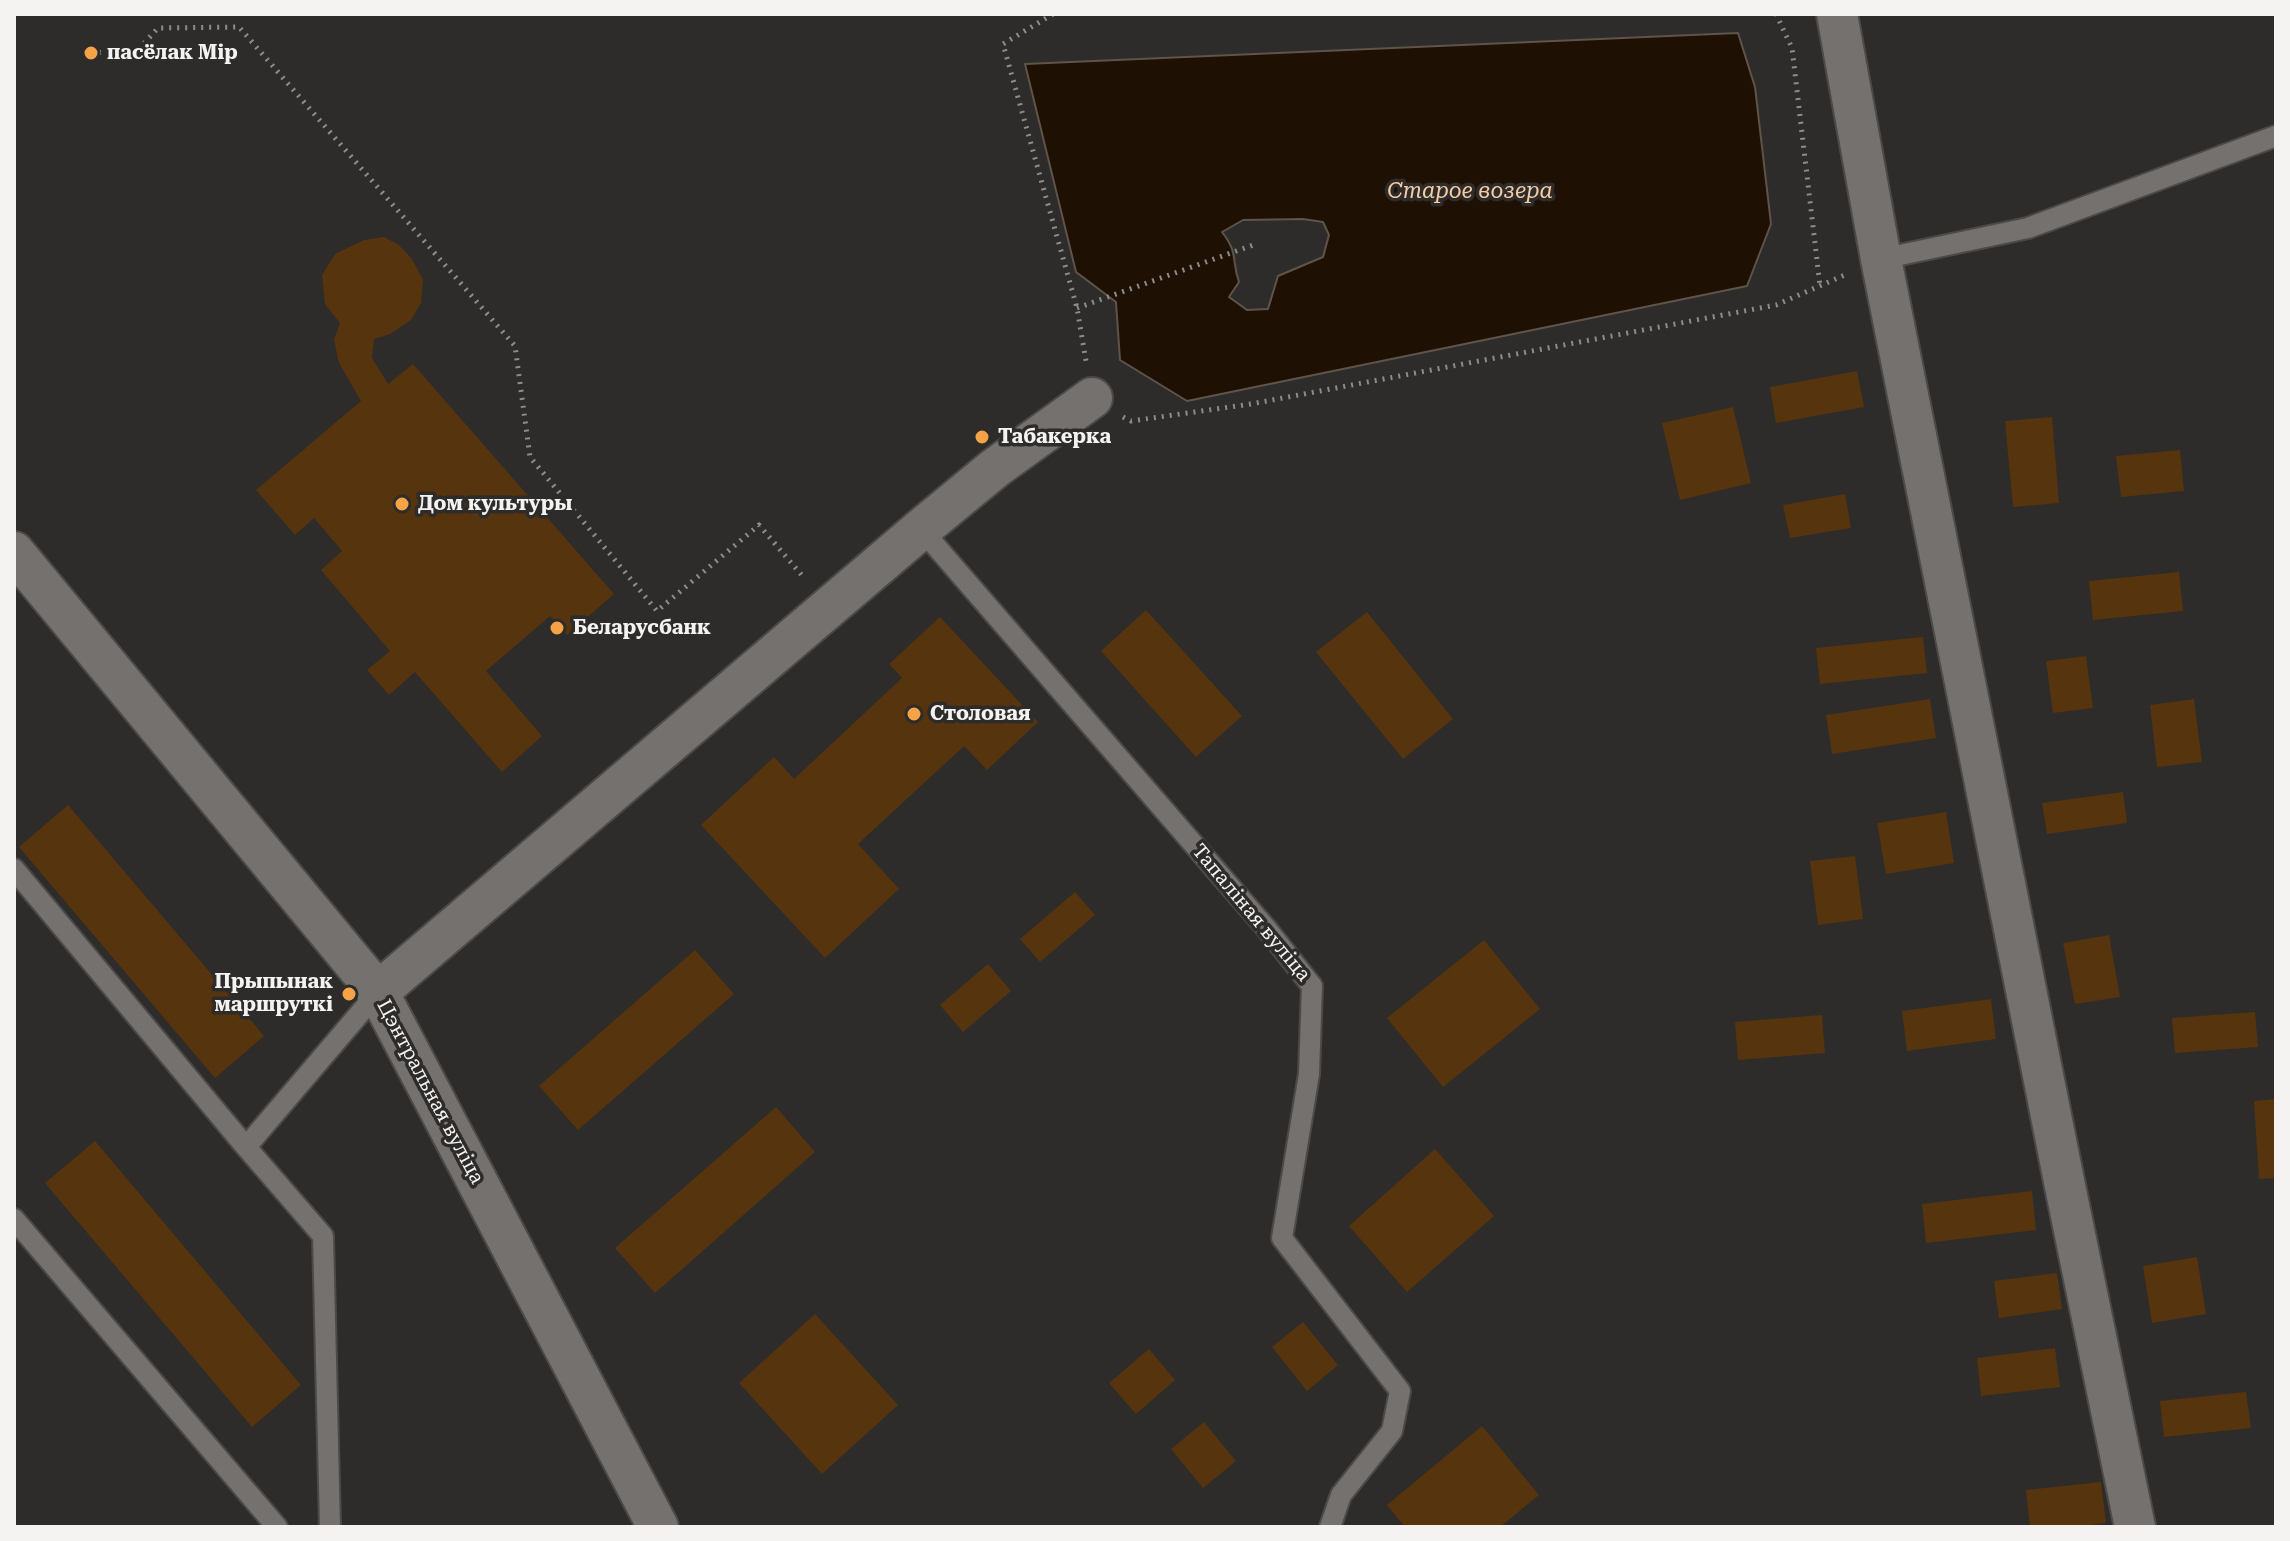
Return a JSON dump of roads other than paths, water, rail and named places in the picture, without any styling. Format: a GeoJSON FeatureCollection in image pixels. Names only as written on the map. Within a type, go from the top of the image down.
{"type":"FeatureCollection","features":[{"type":"Feature","properties":{"kind":"street"},"geometry":{"type":"LineString","coordinates":[[1837,14],[1881,259],[2135,1527]]}},
{"type":"Feature","properties":{"kind":"street"},"geometry":{"type":"LineString","coordinates":[[378,992],[921,529],[995,468],[1092,398]]}},
{"type":"Feature","properties":{"kind":"street","name":"Цэнтральная вуліца"},"geometry":{"type":"LineString","coordinates":[[14,552],[378,992],[658,1527]]}},
{"type":"Feature","properties":{"kind":"lane"},"geometry":{"type":"LineString","coordinates":[[1881,259],[2028,228],[2276,136]]}},
{"type":"Feature","properties":{"kind":"lane","name":"Тапаліная вуліца"},"geometry":{"type":"LineString","coordinates":[[921,529],[1266,928],[1312,986],[1309,1074],[1282,1238],[1400,1391],[1392,1431],[1341,1495],[1330,1527]]}},
{"type":"Feature","properties":{"kind":"lane"},"geometry":{"type":"LineString","coordinates":[[14,869],[323,1236],[330,1527]]}},
{"type":"Feature","properties":{"kind":"lane"},"geometry":{"type":"LineString","coordinates":[[246,1147],[378,992]]}},
{"type":"Feature","properties":{"kind":"lane"},"geometry":{"type":"LineString","coordinates":[[14,1219],[277,1527]]}},
{"type":"Feature","properties":{"kind":"water","name":"Старое возера"},"geometry":{"type":"Polygon","coordinates":[[[1738,33],[1755,87],[1771,224],[1747,286],[1187,401],[1120,360],[1116,302],[1076,272],[1025,64],[1738,33]],[[1303,219],[1243,220],[1222,232],[1233,251],[1239,282],[1229,297],[1247,310],[1268,309],[1278,276],[1323,257],[1329,235],[1323,222],[1303,219]]]}},
{"type":"Feature","properties":{"kind":"place","name":"пасёлак Мір"},"geometry":{"type":"Point","coordinates":[91,53]}},
{"type":"Feature","properties":{"kind":"place","name":"Табакерка"},"geometry":{"type":"Point","coordinates":[982,437]}},
{"type":"Feature","properties":{"kind":"place","name":"Дом культуры"},"geometry":{"type":"Point","coordinates":[402,504]}},
{"type":"Feature","properties":{"kind":"place","name":"Беларусбанк"},"geometry":{"type":"Point","coordinates":[557,628]}},
{"type":"Feature","properties":{"kind":"place","name":"Столовая"},"geometry":{"type":"Point","coordinates":[914,714]}},
{"type":"Feature","properties":{"kind":"place","name":"Прыпынак маршруткі"},"geometry":{"type":"Point","coordinates":[349,994]}}]}
